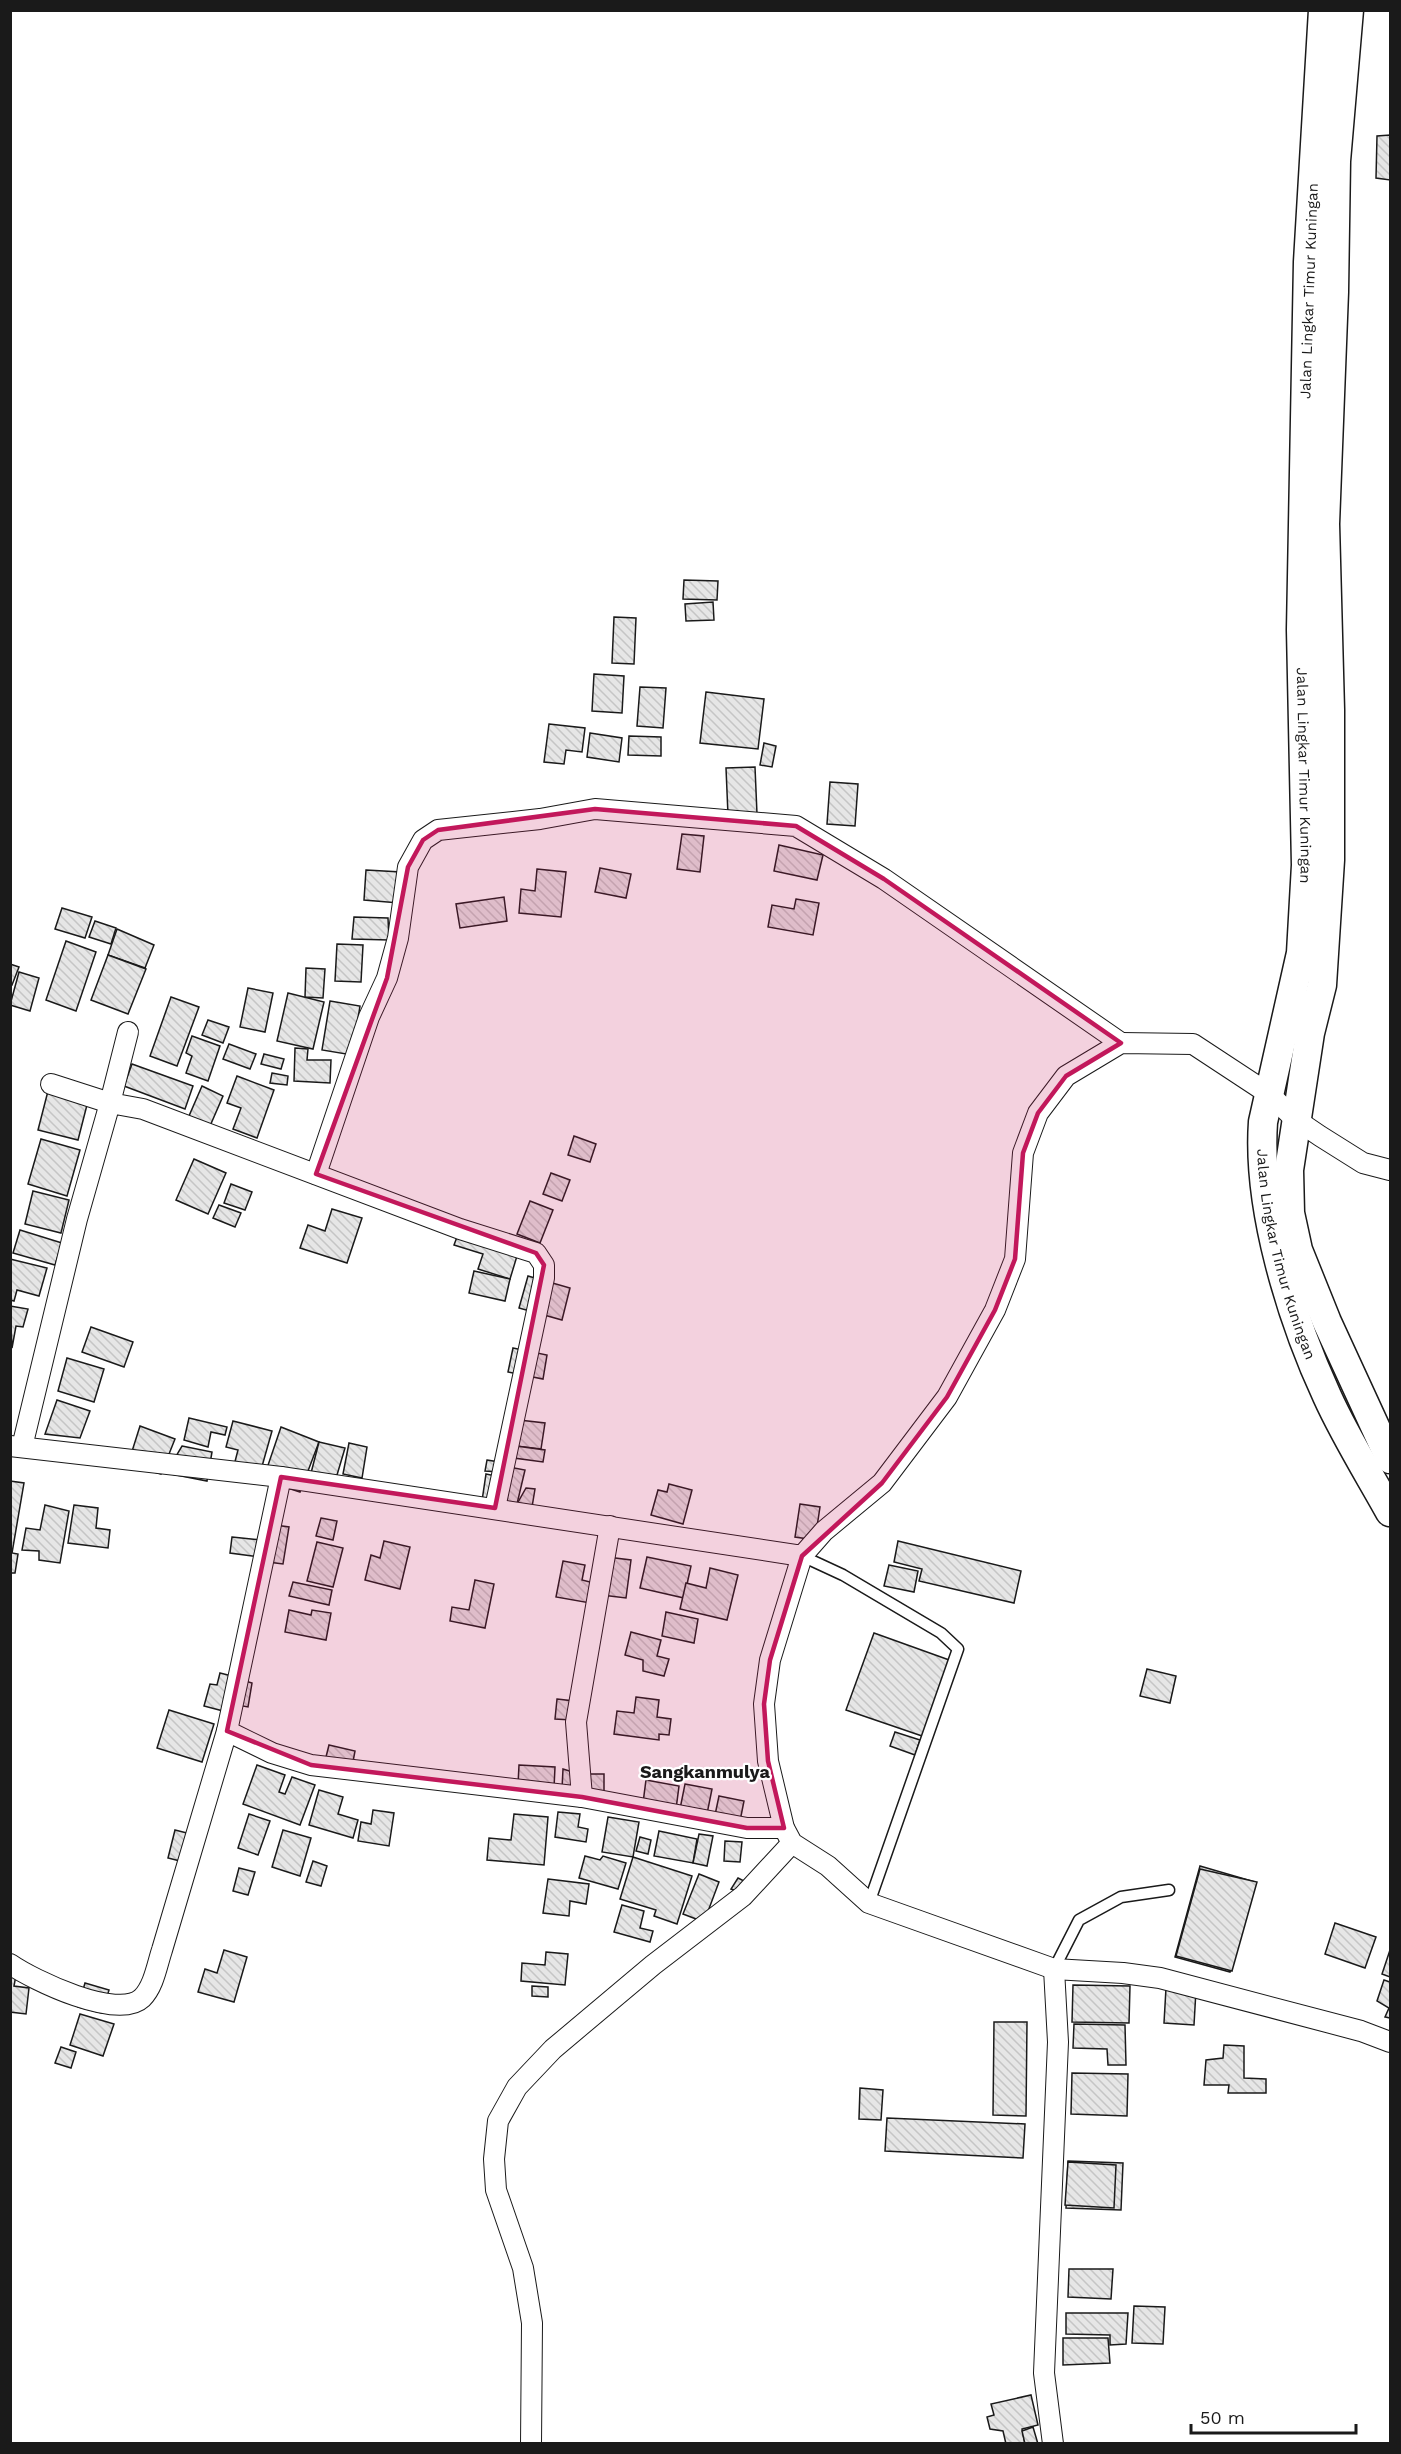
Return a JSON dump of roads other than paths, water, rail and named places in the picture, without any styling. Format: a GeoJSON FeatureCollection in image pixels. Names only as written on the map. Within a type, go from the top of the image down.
{"type":"FeatureCollection","features":[{"type":"Feature","properties":{"kind":"main road","name":"Jalan Lingkar Timur Kuningan"},"geometry":{"type":"LineString","coordinates":[[1323,10],[1308,262],[1301,630],[1306,866],[1301,953],[1263,1122],[1261,1150],[1265,1195],[1289,1296],[1327,1396],[1390,1512]]}},
{"type":"Feature","properties":{"kind":"main road","name":"Jalan Lingkar Timur Kuningan"},"geometry":{"type":"LineString","coordinates":[[1349,10],[1336,161],[1334,292],[1324,524],[1330,710],[1330,860],[1322,985],[1310,1033],[1296,1119],[1289,1170],[1290,1213],[1298,1250],[1327,1322],[1390,1459]]}},
{"type":"Feature","properties":{"kind":"street"},"geometry":{"type":"LineString","coordinates":[[315,1174],[369,1017],[387,978],[398,938],[408,867],[423,840],[438,830],[540,819],[595,809],[796,826],[884,879],[1121,1043]]}},
{"type":"Feature","properties":{"kind":"street"},"geometry":{"type":"LineString","coordinates":[[128,1032],[16,1446],[281,1477],[802,1556]]}},
{"type":"Feature","properties":{"kind":"street"},"geometry":{"type":"LineString","coordinates":[[788,1836],[768,1761],[764,1704],[770,1660],[802,1556],[824,1531],[882,1483],[947,1397],[1011,1275],[1016,1260],[1023,1153],[1038,1113],[1066,1076],[1121,1043],[1193,1044],[1269,1094],[1296,1119],[1363,1163],[1390,1170]]}},
{"type":"Feature","properties":{"kind":"street"},"geometry":{"type":"LineString","coordinates":[[51,1084],[110,1103],[143,1109],[460,1229],[536,1253],[544,1265],[544,1278],[495,1508]]}},
{"type":"Feature","properties":{"kind":"street"},"geometry":{"type":"LineString","coordinates":[[10,1964],[62,1991],[92,2001],[131,2003],[142,1998],[151,1982],[226,1731],[281,1477]]}},
{"type":"Feature","properties":{"kind":"street"},"geometry":{"type":"LineString","coordinates":[[582,1797],[576,1722],[610,1526]]}},
{"type":"Feature","properties":{"kind":"street"},"geometry":{"type":"LineString","coordinates":[[226,1731],[272,1753],[311,1765],[582,1797],[788,1836],[828,1866],[869,1903],[1054,1969],[1160,1978],[1361,2031],[1390,2042]]}},
{"type":"Feature","properties":{"kind":"street"},"geometry":{"type":"LineString","coordinates":[[531,2444],[532,2323],[523,2268],[496,2190],[494,2159],[498,2121],[518,2087],[553,2049],[653,1965],[743,1896],[788,1836]]}},
{"type":"Feature","properties":{"kind":"street"},"geometry":{"type":"LineString","coordinates":[[1053,2444],[1044,2373],[1058,2042],[1054,1969]]}},
{"type":"Feature","properties":{"kind":"lane"},"geometry":{"type":"LineString","coordinates":[[802,1556],[843,1575],[941,1633],[958,1649],[869,1903]]}},
{"type":"Feature","properties":{"kind":"lane"},"geometry":{"type":"LineString","coordinates":[[1054,1969],[1079,1920],[1121,1897],[1169,1890]]}},
{"type":"Feature","properties":{"kind":"district","name":"Sangkanmulya"},"geometry":{"type":"Point","coordinates":[705,1772]}}]}
